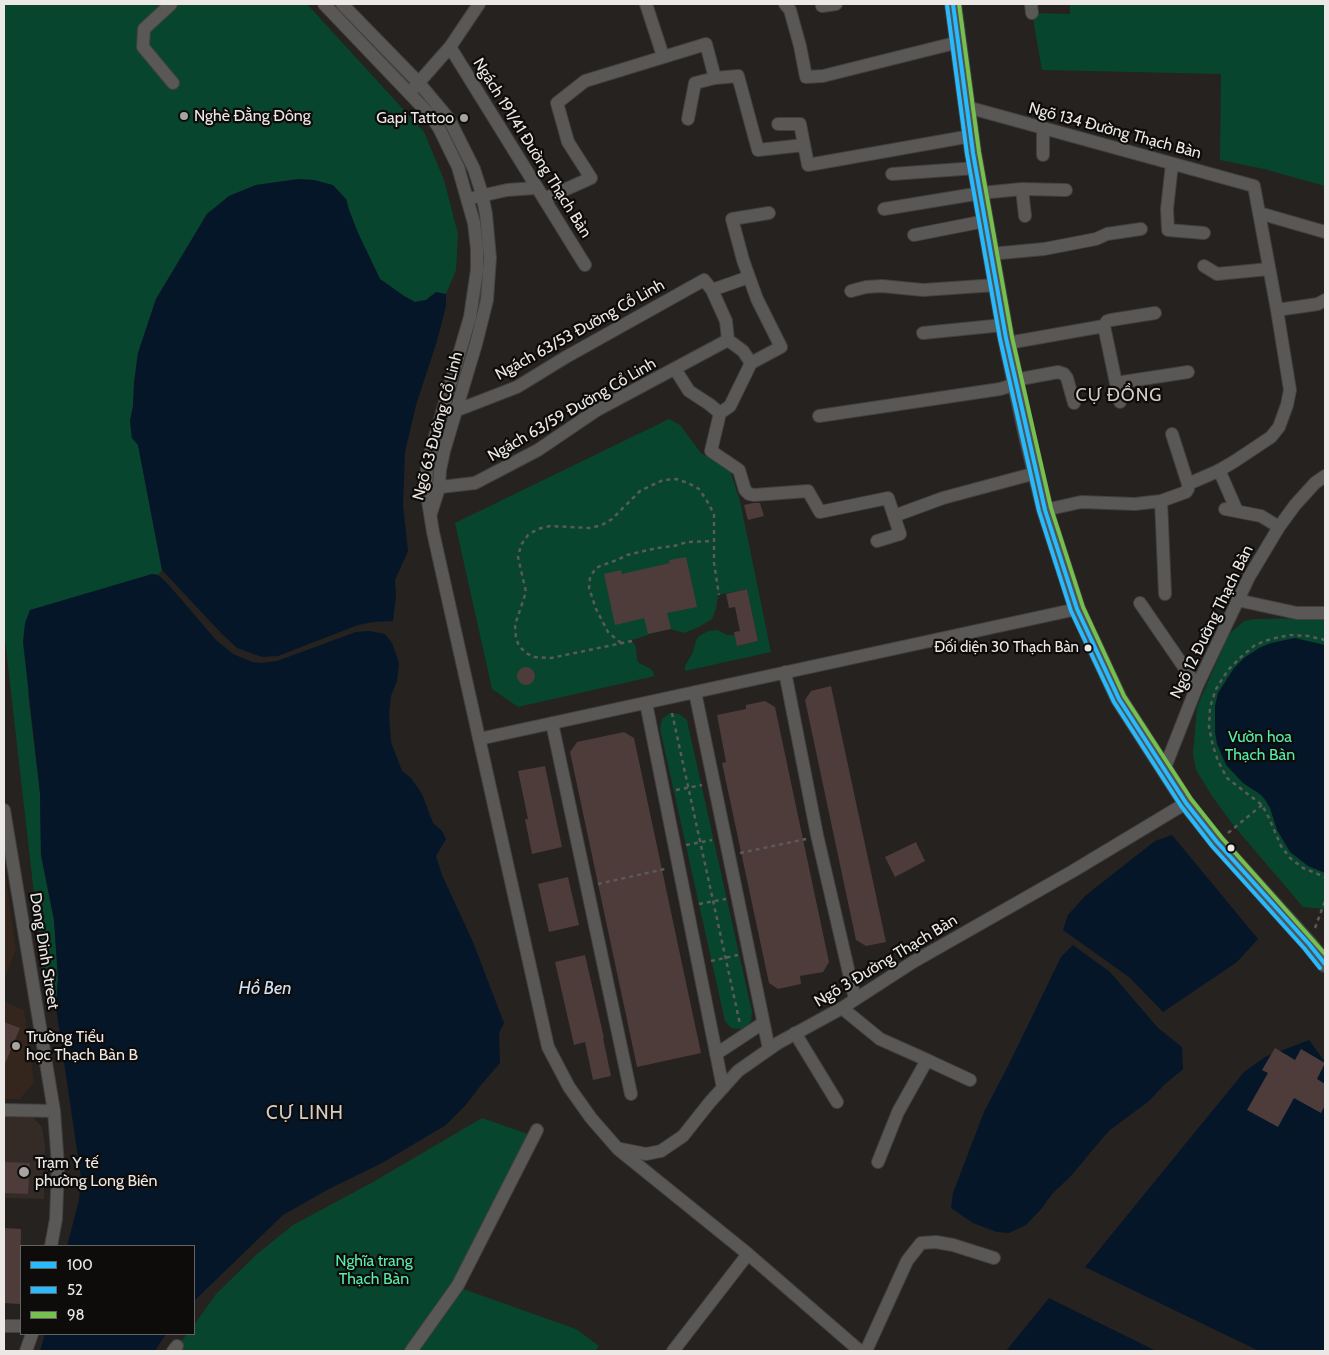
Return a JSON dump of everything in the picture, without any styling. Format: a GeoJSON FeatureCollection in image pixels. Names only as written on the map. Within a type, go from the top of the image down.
{"type":"FeatureCollection","features":[{"type":"Feature","properties":{"kind":"main road"},"geometry":{"type":"LineString","coordinates":[[953,4],[970,136],[1003,324],[1045,510],[1077,609],[1119,699],[1186,803],[1217,842],[1325,964]]}},
{"type":"Feature","properties":{"kind":"street"},"geometry":{"type":"LineString","coordinates":[[171,4],[144,29],[143,47],[173,83]]}},
{"type":"Feature","properties":{"kind":"street","name":"Ngõ 63 Đường Cổ Linh"},"geometry":{"type":"LineString","coordinates":[[324,4],[429,114],[446,141],[458,167],[469,200],[474,223],[477,249],[474,298],[429,461],[426,489],[430,516]]}},
{"type":"Feature","properties":{"kind":"street","name":"Ngõ 63 Đường Cổ Linh"},"geometry":{"type":"LineString","coordinates":[[342,4],[419,83],[449,119],[474,169],[482,194],[490,258],[487,300],[440,470],[439,488],[430,516]]}},
{"type":"Feature","properties":{"kind":"street"},"geometry":{"type":"LineString","coordinates":[[409,93],[450,47],[479,4]]}},
{"type":"Feature","properties":{"kind":"street"},"geometry":{"type":"LineString","coordinates":[[646,4],[663,56]]}},
{"type":"Feature","properties":{"kind":"street"},"geometry":{"type":"LineString","coordinates":[[785,4],[790,10],[806,77],[823,76],[959,42]]}},
{"type":"Feature","properties":{"kind":"street"},"geometry":{"type":"LineString","coordinates":[[822,6],[836,4]]}},
{"type":"Feature","properties":{"kind":"street"},"geometry":{"type":"LineString","coordinates":[[544,199],[591,178],[568,142],[557,102],[585,81],[706,44],[716,78]]}},
{"type":"Feature","properties":{"kind":"street","name":"Ngách 191/41 Đường Thạch Bàn"},"geometry":{"type":"LineString","coordinates":[[450,47],[585,265]]}},
{"type":"Feature","properties":{"kind":"street"},"geometry":{"type":"LineString","coordinates":[[688,119],[694,84],[716,78],[738,76],[758,150],[804,145]]}},
{"type":"Feature","properties":{"kind":"street","name":"Ngõ 134 Đường Thạch Bàn"},"geometry":{"type":"LineString","coordinates":[[967,107],[1254,186],[1259,213]]}},
{"type":"Feature","properties":{"kind":"street"},"geometry":{"type":"LineString","coordinates":[[778,124],[800,124],[808,165],[970,136]]}},
{"type":"Feature","properties":{"kind":"street"},"geometry":{"type":"LineString","coordinates":[[1042,128],[1043,155]]}},
{"type":"Feature","properties":{"kind":"street"},"geometry":{"type":"LineString","coordinates":[[1172,164],[1167,209],[1168,230],[1204,233]]}},
{"type":"Feature","properties":{"kind":"street"},"geometry":{"type":"LineString","coordinates":[[892,174],[976,168]]}},
{"type":"Feature","properties":{"kind":"street"},"geometry":{"type":"LineString","coordinates":[[469,200],[482,194],[536,188]]}},
{"type":"Feature","properties":{"kind":"street"},"geometry":{"type":"LineString","coordinates":[[1022,189],[1025,216]]}},
{"type":"Feature","properties":{"kind":"street"},"geometry":{"type":"LineString","coordinates":[[884,208],[981,193],[1022,189],[1066,190]]}},
{"type":"Feature","properties":{"kind":"street"},"geometry":{"type":"LineString","coordinates":[[769,213],[732,219],[757,299],[781,347],[750,363],[730,406],[720,413],[711,451],[739,470],[745,490],[749,494],[808,491],[820,512],[888,498],[900,534],[877,541]]}},
{"type":"Feature","properties":{"kind":"street"},"geometry":{"type":"LineString","coordinates":[[1188,484],[1219,470],[1256,448],[1275,433],[1289,399],[1288,374],[1259,213],[1325,232]]}},
{"type":"Feature","properties":{"kind":"street"},"geometry":{"type":"LineString","coordinates":[[914,235],[985,221]]}},
{"type":"Feature","properties":{"kind":"street"},"geometry":{"type":"LineString","coordinates":[[990,254],[1044,249],[1096,239],[1107,234],[1141,229]]}},
{"type":"Feature","properties":{"kind":"street"},"geometry":{"type":"LineString","coordinates":[[1204,266],[1217,274],[1269,269]]}},
{"type":"Feature","properties":{"kind":"street","name":"Ngách 63/53 Đường Cổ Linh"},"geometry":{"type":"LineString","coordinates":[[442,409],[456,410],[517,387],[566,356],[708,285],[749,277]]}},
{"type":"Feature","properties":{"kind":"street"},"geometry":{"type":"LineString","coordinates":[[708,285],[726,321],[728,340],[743,351],[750,363]]}},
{"type":"Feature","properties":{"kind":"street"},"geometry":{"type":"LineString","coordinates":[[851,291],[866,287],[882,286],[923,290],[996,285]]}},
{"type":"Feature","properties":{"kind":"street"},"geometry":{"type":"LineString","coordinates":[[474,298],[487,300]]}},
{"type":"Feature","properties":{"kind":"street"},"geometry":{"type":"LineString","coordinates":[[1277,310],[1318,304],[1325,300]]}},
{"type":"Feature","properties":{"kind":"street"},"geometry":{"type":"LineString","coordinates":[[1120,402],[1104,326],[1107,321],[1111,320],[1156,313]]}},
{"type":"Feature","properties":{"kind":"street"},"geometry":{"type":"LineString","coordinates":[[923,333],[1003,324]]}},
{"type":"Feature","properties":{"kind":"street"},"geometry":{"type":"LineString","coordinates":[[1008,343],[1104,326]]}},
{"type":"Feature","properties":{"kind":"street"},"geometry":{"type":"LineString","coordinates":[[463,340],[476,344]]}},
{"type":"Feature","properties":{"kind":"street","name":"Ngách 63/59 Đường Cổ Linh"},"geometry":{"type":"LineString","coordinates":[[426,489],[475,483],[538,450],[597,410],[728,340]]}},
{"type":"Feature","properties":{"kind":"street"},"geometry":{"type":"LineString","coordinates":[[675,369],[689,391],[720,413]]}},
{"type":"Feature","properties":{"kind":"street"},"geometry":{"type":"LineString","coordinates":[[819,416],[1000,389],[1016,382],[1058,372],[1064,374],[1067,378],[1074,403]]}},
{"type":"Feature","properties":{"kind":"street"},"geometry":{"type":"LineString","coordinates":[[1116,383],[1188,372]]}},
{"type":"Feature","properties":{"kind":"street"},"geometry":{"type":"LineString","coordinates":[[1045,510],[1081,502],[1135,504],[1161,501],[1186,492],[1188,484],[1172,434]]}},
{"type":"Feature","properties":{"kind":"street"},"geometry":{"type":"LineString","coordinates":[[1219,470],[1231,510],[1265,517],[1279,527]]}},
{"type":"Feature","properties":{"kind":"street"},"geometry":{"type":"LineString","coordinates":[[894,516],[943,498],[1036,473]]}},
{"type":"Feature","properties":{"kind":"street","name":"Ngõ 12 Đường Thạch Bàn"},"geometry":{"type":"LineString","coordinates":[[1164,770],[1197,686],[1249,577],[1279,527],[1304,494],[1325,476]]}},
{"type":"Feature","properties":{"kind":"street"},"geometry":{"type":"LineString","coordinates":[[1161,501],[1165,594]]}},
{"type":"Feature","properties":{"kind":"street"},"geometry":{"type":"LineString","coordinates":[[430,516],[548,1047],[569,1087],[591,1118],[618,1149],[748,1254],[860,1351]]}},
{"type":"Feature","properties":{"kind":"street"},"geometry":{"type":"LineString","coordinates":[[1238,600],[1297,613],[1325,613]]}},
{"type":"Feature","properties":{"kind":"street"},"geometry":{"type":"LineString","coordinates":[[1140,603],[1197,686]]}},
{"type":"Feature","properties":{"kind":"street"},"geometry":{"type":"LineString","coordinates":[[479,739],[1077,609]]}},
{"type":"Feature","properties":{"kind":"street"},"geometry":{"type":"LineString","coordinates":[[785,672],[817,834],[855,999]]}},
{"type":"Feature","properties":{"kind":"street"},"geometry":{"type":"LineString","coordinates":[[696,692],[769,1049]]}},
{"type":"Feature","properties":{"kind":"street"},"geometry":{"type":"LineString","coordinates":[[646,703],[722,1088]]}},
{"type":"Feature","properties":{"kind":"street"},"geometry":{"type":"LineString","coordinates":[[552,723],[631,1094]]}},
{"type":"Feature","properties":{"kind":"street","name":"Ngõ 3 Đường Thạch Bàn"},"geometry":{"type":"LineString","coordinates":[[618,1149],[646,1154],[661,1152],[682,1136],[738,1071],[769,1049],[842,1008],[913,962],[1073,871],[1186,803]]}},
{"type":"Feature","properties":{"kind":"street","name":"Dong Dinh Street"},"geometry":{"type":"LineString","coordinates":[[4,810],[54,1111],[58,1166],[56,1219],[51,1245]]}},
{"type":"Feature","properties":{"kind":"street"},"geometry":{"type":"LineString","coordinates":[[842,1008],[880,1039],[970,1080]]}},
{"type":"Feature","properties":{"kind":"street"},"geometry":{"type":"LineString","coordinates":[[716,1054],[764,1023]]}},
{"type":"Feature","properties":{"kind":"street"},"geometry":{"type":"LineString","coordinates":[[795,1033],[837,1102]]}},
{"type":"Feature","properties":{"kind":"street"},"geometry":{"type":"LineString","coordinates":[[878,1162],[898,1112],[928,1060]]}},
{"type":"Feature","properties":{"kind":"street"},"geometry":{"type":"LineString","coordinates":[[4,1110],[54,1111]]}},
{"type":"Feature","properties":{"kind":"street"},"geometry":{"type":"LineString","coordinates":[[410,1351],[458,1285],[536,1130]]}},
{"type":"Feature","properties":{"kind":"street"},"geometry":{"type":"LineString","coordinates":[[866,1351],[907,1261],[921,1243],[936,1242],[953,1245],[994,1258]]}},
{"type":"Feature","properties":{"kind":"street"},"geometry":{"type":"LineString","coordinates":[[673,1351],[748,1254]]}},
{"type":"Feature","properties":{"kind":"street"},"geometry":{"type":"LineString","coordinates":[[4,1326],[20,1326]]}},
{"type":"Feature","properties":{"kind":"street"},"geometry":{"type":"LineString","coordinates":[[26,1351],[32,1335]]}},
{"type":"Feature","properties":{"kind":"path"},"geometry":{"type":"LineString","coordinates":[[632,641],[560,657],[542,658],[526,653],[516,638],[515,625],[526,592],[518,557],[521,545],[528,535],[538,529],[550,526],[590,528],[602,525],[612,520],[640,491],[663,480],[676,479],[699,489],[714,514],[714,563],[719,595]]}},
{"type":"Feature","properties":{"kind":"path"},"geometry":{"type":"LineString","coordinates":[[621,643],[608,632],[596,608],[589,584],[595,569],[627,555],[687,542],[714,541]]}},
{"type":"Feature","properties":{"kind":"path"},"geometry":{"type":"LineString","coordinates":[[1325,640],[1308,636],[1290,635],[1271,639],[1255,646],[1228,670],[1216,689],[1210,707],[1209,727],[1212,746],[1227,778],[1262,805],[1281,846],[1290,858],[1302,868],[1325,877]]}},
{"type":"Feature","properties":{"kind":"path"},"geometry":{"type":"LineString","coordinates":[[672,713],[743,1036]]}},
{"type":"Feature","properties":{"kind":"path"},"geometry":{"type":"LineString","coordinates":[[673,791],[702,785]]}},
{"type":"Feature","properties":{"kind":"path"},"geometry":{"type":"LineString","coordinates":[[1217,842],[1262,805]]}},
{"type":"Feature","properties":{"kind":"path"},"geometry":{"type":"LineString","coordinates":[[738,854],[810,838]]}},
{"type":"Feature","properties":{"kind":"path"},"geometry":{"type":"LineString","coordinates":[[685,845],[714,839]]}},
{"type":"Feature","properties":{"kind":"path"},"geometry":{"type":"LineString","coordinates":[[595,885],[665,869]]}},
{"type":"Feature","properties":{"kind":"path"},"geometry":{"type":"LineString","coordinates":[[699,904],[727,899]]}},
{"type":"Feature","properties":{"kind":"path"},"geometry":{"type":"LineString","coordinates":[[1309,944],[1325,901]]}},
{"type":"Feature","properties":{"kind":"path"},"geometry":{"type":"LineString","coordinates":[[711,961],[739,955]]}},
{"type":"Feature","properties":{"kind":"shaded area"},"geometry":{"type":"Polygon","coordinates":[[[4,865],[16,950],[4,979],[4,865]]]}},
{"type":"Feature","properties":{"kind":"shaded area","name":"Trường Tiểu học Thạch Bàn B"},"geometry":{"type":"Polygon","coordinates":[[[4,1001],[24,1010],[34,1083],[20,1099],[4,1099],[4,1001]]]}},
{"type":"Feature","properties":{"kind":"shaded area","name":"Trạm Y tế phường Long Biên"},"geometry":{"type":"Polygon","coordinates":[[[28,1112],[42,1127],[45,1146],[44,1199],[4,1198],[4,1113],[28,1112]]]}},
{"type":"Feature","properties":{"kind":"green space"},"geometry":{"type":"Polygon","coordinates":[[[4,4],[307,4],[424,132],[444,180],[458,234],[456,270],[446,294],[436,292],[426,300],[415,302],[380,279],[358,233],[346,199],[299,179],[256,185],[229,196],[207,214],[156,299],[138,353],[130,421],[132,438],[138,445],[162,570],[158,575],[152,574],[28,694],[40,793],[41,855],[54,920],[58,978],[56,1008],[46,999],[4,631],[4,4]]]}},
{"type":"Feature","properties":{"kind":"green space"},"geometry":{"type":"Polygon","coordinates":[[[1070,4],[1325,4],[1325,186],[1264,169],[1220,160],[1221,74],[1042,70],[1032,13],[1070,14],[1070,4]]]}},
{"type":"Feature","properties":{"kind":"green space"},"geometry":{"type":"Polygon","coordinates":[[[669,419],[680,425],[701,453],[730,470],[740,501],[771,652],[685,671],[685,666],[693,652],[696,640],[708,631],[718,630],[727,635],[735,635],[738,646],[758,641],[747,589],[718,595],[712,619],[699,627],[684,633],[670,629],[632,640],[636,647],[637,660],[651,669],[655,676],[518,707],[492,689],[455,523],[669,419]]]}},
{"type":"Feature","properties":{"kind":"green space","name":"Vườn hoa Thạch Bàn"},"geometry":{"type":"Polygon","coordinates":[[[1325,618],[1325,909],[1303,907],[1234,826],[1196,770],[1193,754],[1197,707],[1229,634],[1244,621],[1255,619],[1325,618]]]}},
{"type":"Feature","properties":{"kind":"green space"},"geometry":{"type":"Polygon","coordinates":[[[670,713],[679,714],[687,720],[752,1012],[751,1021],[741,1029],[731,1028],[725,1021],[660,729],[662,719],[670,713]]]}},
{"type":"Feature","properties":{"kind":"green space","name":"Nghĩa trang Thạch Bàn"},"geometry":{"type":"Polygon","coordinates":[[[482,1118],[528,1134],[452,1285],[576,1329],[599,1346],[595,1351],[174,1351],[186,1335],[195,1335],[195,1324],[216,1294],[257,1254],[293,1225],[373,1182],[482,1118]]]}},
{"type":"Feature","properties":{"kind":"water"},"geometry":{"type":"Polygon","coordinates":[[[299,179],[314,180],[333,185],[346,199],[358,233],[380,279],[415,302],[426,300],[436,292],[446,294],[446,306],[437,341],[416,405],[405,452],[403,505],[408,551],[395,580],[396,596],[393,621],[358,625],[278,656],[262,657],[237,648],[162,570],[138,445],[132,438],[130,421],[138,353],[156,299],[207,214],[229,196],[256,185],[299,179]]]}},
{"type":"Feature","properties":{"kind":"water","name":"Hồ Ben"},"geometry":{"type":"Polygon","coordinates":[[[152,574],[158,575],[168,584],[216,640],[233,654],[252,662],[277,661],[356,632],[369,631],[385,634],[392,643],[399,663],[397,681],[391,696],[389,714],[391,742],[402,771],[411,778],[422,794],[433,823],[442,831],[446,839],[436,856],[442,875],[473,942],[504,1023],[499,1033],[500,1063],[465,1106],[446,1125],[382,1163],[329,1189],[283,1215],[195,1300],[195,1245],[67,1245],[79,1200],[81,1177],[56,1008],[58,978],[54,920],[41,855],[40,793],[23,642],[25,623],[30,610],[152,574]]]}},
{"type":"Feature","properties":{"kind":"water","name":"Vườn hoa Thạch Bàn"},"geometry":{"type":"Polygon","coordinates":[[[1295,638],[1325,645],[1325,873],[1308,866],[1290,852],[1277,830],[1266,801],[1261,795],[1243,783],[1226,765],[1217,744],[1215,732],[1215,706],[1218,693],[1234,668],[1244,658],[1259,648],[1271,643],[1295,638]]]}},
{"type":"Feature","properties":{"kind":"water"},"geometry":{"type":"Polygon","coordinates":[[[1172,835],[1258,939],[1237,962],[1163,1012],[1129,977],[1063,930],[1068,915],[1085,896],[1155,841],[1172,835]]]}},
{"type":"Feature","properties":{"kind":"water"},"geometry":{"type":"Polygon","coordinates":[[[1073,945],[1110,972],[1158,1028],[1182,1047],[1183,1069],[1149,1101],[1110,1130],[1026,1225],[1009,1233],[997,1232],[973,1223],[951,1208],[953,1193],[984,1112],[1061,957],[1073,945]]]}},
{"type":"Feature","properties":{"kind":"water"},"geometry":{"type":"Polygon","coordinates":[[[1309,1040],[1325,1062],[1325,1351],[1259,1351],[1085,1267],[1244,1072],[1265,1057],[1309,1040]]]}},
{"type":"Feature","properties":{"kind":"water"},"geometry":{"type":"Polygon","coordinates":[[[1049,1298],[1154,1350],[1154,1351],[1006,1351],[1049,1298]]]}},
{"type":"Feature","properties":{"kind":"water"},"geometry":{"type":"Polygon","coordinates":[[[45,1335],[165,1335],[155,1351],[40,1351],[45,1335]]]}},
{"type":"Feature","properties":{"kind":"building"},"geometry":{"type":"Polygon","coordinates":[[[760,503],[764,516],[748,520],[744,505],[760,503]]]}},
{"type":"Feature","properties":{"kind":"building"},"geometry":{"type":"Polygon","coordinates":[[[686,557],[697,607],[667,613],[671,629],[648,634],[644,618],[615,625],[604,574],[621,570],[622,574],[670,563],[669,560],[686,557]]]}},
{"type":"Feature","properties":{"kind":"building"},"geometry":{"type":"Polygon","coordinates":[[[747,589],[758,641],[737,646],[734,632],[740,631],[735,607],[729,608],[726,594],[747,589]]]}},
{"type":"Feature","properties":{"kind":"building"},"geometry":{"type":"Polygon","coordinates":[[[526,667],[532,670],[535,676],[532,682],[526,685],[520,682],[517,676],[520,670],[526,667]]]}},
{"type":"Feature","properties":{"kind":"building"},"geometry":{"type":"Polygon","coordinates":[[[831,686],[886,942],[866,946],[856,940],[805,700],[811,691],[831,686]]]}},
{"type":"Feature","properties":{"kind":"building"},"geometry":{"type":"Polygon","coordinates":[[[765,701],[775,707],[829,962],[823,972],[800,976],[801,984],[778,989],[769,983],[722,763],[726,762],[717,715],[746,709],[746,705],[765,701]]]}},
{"type":"Feature","properties":{"kind":"building"},"geometry":{"type":"Polygon","coordinates":[[[624,732],[634,738],[701,1053],[637,1067],[570,752],[577,742],[624,732]]]}},
{"type":"Feature","properties":{"kind":"building"},"geometry":{"type":"Polygon","coordinates":[[[545,766],[562,847],[532,854],[525,819],[528,819],[518,771],[545,766]]]}},
{"type":"Feature","properties":{"kind":"building"},"geometry":{"type":"Polygon","coordinates":[[[916,842],[925,861],[895,877],[885,857],[916,842]]]}},
{"type":"Feature","properties":{"kind":"building"},"geometry":{"type":"Polygon","coordinates":[[[568,877],[579,925],[549,932],[538,884],[568,877]]]}},
{"type":"Feature","properties":{"kind":"building"},"geometry":{"type":"Polygon","coordinates":[[[585,955],[611,1076],[593,1080],[585,1042],[574,1045],[555,962],[585,955]]]}},
{"type":"Feature","properties":{"kind":"building"},"geometry":{"type":"Polygon","coordinates":[[[4,1022],[20,1028],[4,1066],[4,1022]]]}},
{"type":"Feature","properties":{"kind":"building"},"geometry":{"type":"Polygon","coordinates":[[[1275,1048],[1295,1060],[1301,1049],[1325,1063],[1317,1079],[1325,1084],[1325,1105],[1321,1113],[1294,1098],[1278,1127],[1247,1110],[1268,1073],[1262,1070],[1275,1048]]]}},
{"type":"Feature","properties":{"kind":"building"},"geometry":{"type":"Polygon","coordinates":[[[4,1162],[30,1163],[28,1194],[4,1193],[4,1162]]]}},
{"type":"Feature","properties":{"kind":"building"},"geometry":{"type":"Polygon","coordinates":[[[4,1228],[21,1229],[20,1304],[4,1303],[4,1228]]]}},
{"type":"Feature","properties":{"kind":"transit line","name":"100"},"geometry":{"type":"LineString","coordinates":[[953,4],[973,153],[1006,338],[1045,510],[1077,609],[1119,699],[1186,803],[1217,842],[1325,964]]}},
{"type":"Feature","properties":{"kind":"transit line","name":"98"},"geometry":{"type":"LineString","coordinates":[[959,4],[979,152],[1012,337],[1051,508],[1083,607],[1124,696],[1191,799],[1222,838],[1325,954]]}},
{"type":"Feature","properties":{"kind":"transit line","name":"52"},"geometry":{"type":"LineString","coordinates":[[947,5],[967,154],[1000,339],[1039,511],[1071,611],[1114,702],[1181,806],[1212,846],[1320,968]]}},
{"type":"Feature","properties":{"kind":"place","name":"Nghè Đằng Đông"},"geometry":{"type":"Point","coordinates":[184,116]}},
{"type":"Feature","properties":{"kind":"place","name":"Gapi Tattoo"},"geometry":{"type":"Point","coordinates":[464,118]}},
{"type":"Feature","properties":{"kind":"place","name":"Đối diện 30 Thạch Bàn"},"geometry":{"type":"Point","coordinates":[1088,648]}},
{"type":"Feature","properties":{"kind":"place","name":"Trường Tiểu học Thạch Bàn B"},"geometry":{"type":"Point","coordinates":[16,1046]}},
{"type":"Feature","properties":{"kind":"place","name":"Trạm Y tế phường Long Biên"},"geometry":{"type":"Point","coordinates":[24,1172]}},
{"type":"Feature","properties":{"kind":"district","name":"CỰ ĐỒNG"},"geometry":{"type":"Point","coordinates":[1119,396]}},
{"type":"Feature","properties":{"kind":"district","name":"CỰ LINH"},"geometry":{"type":"Point","coordinates":[305,1113]}}]}
